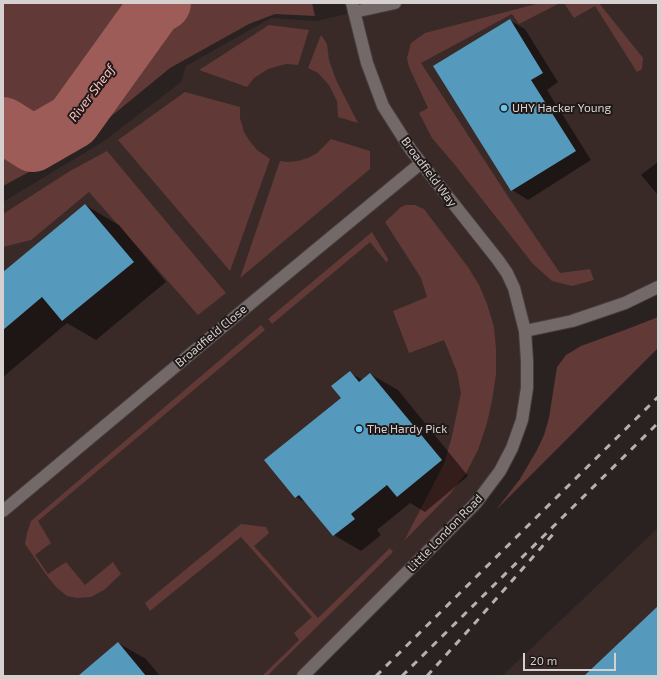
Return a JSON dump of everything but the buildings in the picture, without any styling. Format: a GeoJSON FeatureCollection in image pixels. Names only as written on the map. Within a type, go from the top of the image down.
{"type":"FeatureCollection","features":[{"type":"Feature","properties":{"kind":"street"},"geometry":{"type":"LineString","coordinates":[[353,8],[395,3]]}},
{"type":"Feature","properties":{"kind":"street","name":"Broadfield Way"},"geometry":{"type":"LineString","coordinates":[[353,8],[367,63],[383,106],[420,163],[507,273],[514,288],[525,330]]}},
{"type":"Feature","properties":{"kind":"street","name":"Broadfield Close"},"geometry":{"type":"LineString","coordinates":[[3,511],[420,163]]}},
{"type":"Feature","properties":{"kind":"street"},"geometry":{"type":"LineString","coordinates":[[525,330],[572,321],[625,303],[658,286]]}},
{"type":"Feature","properties":{"kind":"street","name":"Little London Road"},"geometry":{"type":"LineString","coordinates":[[302,676],[476,503],[500,471],[512,448],[522,420],[527,373],[525,330]]}},
{"type":"Feature","properties":{"kind":"shaded area"},"geometry":{"type":"Polygon","coordinates":[[[3,3],[312,3],[315,16],[275,14],[249,24],[170,68],[81,141],[53,159],[3,186],[3,3]]]}},
{"type":"Feature","properties":{"kind":"shaded area"},"geometry":{"type":"Polygon","coordinates":[[[395,3],[658,3],[658,287],[525,331],[527,388],[500,471],[303,676],[3,676],[3,202],[104,141],[181,82],[186,66],[271,18],[316,21],[395,3]]]}},
{"type":"Feature","properties":{"kind":"shaded area"},"geometry":{"type":"Polygon","coordinates":[[[540,3],[560,3],[519,24],[512,14],[421,63],[560,273],[590,269],[594,280],[572,286],[552,281],[533,264],[432,138],[419,113],[428,108],[409,67],[407,58],[411,43],[425,33],[540,3]]]}},
{"type":"Feature","properties":{"kind":"shaded area"},"geometry":{"type":"Polygon","coordinates":[[[564,3],[599,3],[643,58],[642,69],[637,72],[595,6],[574,18],[564,3]]]}},
{"type":"Feature","properties":{"kind":"shaded area"},"geometry":{"type":"Polygon","coordinates":[[[269,25],[309,30],[298,65],[286,64],[268,69],[254,78],[247,87],[199,70],[269,25]]]}},
{"type":"Feature","properties":{"kind":"shaded area"},"geometry":{"type":"Polygon","coordinates":[[[321,35],[327,44],[329,60],[336,80],[358,123],[338,117],[337,101],[329,85],[318,73],[308,68],[321,35]]]}},
{"type":"Feature","properties":{"kind":"shaded area"},"geometry":{"type":"Polygon","coordinates":[[[185,92],[240,107],[240,118],[244,132],[257,150],[270,159],[230,271],[118,140],[185,92]]]}},
{"type":"Feature","properties":{"kind":"shaded area"},"geometry":{"type":"Polygon","coordinates":[[[331,139],[370,151],[370,169],[240,278],[280,161],[298,161],[308,158],[317,153],[331,139]]]}},
{"type":"Feature","properties":{"kind":"shaded area"},"geometry":{"type":"Polygon","coordinates":[[[107,151],[226,293],[198,315],[89,192],[31,240],[3,247],[3,214],[70,171],[107,151]]]}},
{"type":"Feature","properties":{"kind":"shaded area"},"geometry":{"type":"Polygon","coordinates":[[[406,205],[415,205],[424,209],[468,267],[479,285],[494,327],[496,374],[487,423],[478,450],[466,473],[450,494],[404,541],[444,464],[452,436],[461,393],[457,372],[444,340],[409,353],[393,311],[427,297],[421,278],[385,222],[401,207],[406,205]]]}},
{"type":"Feature","properties":{"kind":"shaded area"},"geometry":{"type":"Polygon","coordinates":[[[372,232],[388,259],[387,263],[370,242],[272,324],[268,319],[372,232]]]}},
{"type":"Feature","properties":{"kind":"shaded area"},"geometry":{"type":"Polygon","coordinates":[[[658,317],[658,348],[496,510],[520,479],[544,435],[549,418],[557,367],[566,355],[581,346],[658,317]]]}},
{"type":"Feature","properties":{"kind":"shaded area"},"geometry":{"type":"Polygon","coordinates":[[[261,325],[265,330],[38,521],[51,543],[35,555],[48,574],[66,562],[85,585],[113,562],[121,574],[104,590],[91,597],[77,598],[67,596],[57,588],[47,576],[25,544],[31,521],[261,325]]]}},
{"type":"Feature","properties":{"kind":"shaded area"},"geometry":{"type":"Polygon","coordinates":[[[241,524],[266,527],[269,533],[254,546],[318,618],[390,548],[393,552],[267,676],[262,676],[299,640],[294,633],[312,617],[241,537],[150,611],[145,603],[241,524]]]}},
{"type":"Feature","properties":{"kind":"shaded area"},"geometry":{"type":"Polygon","coordinates":[[[658,528],[658,676],[502,676],[658,528]]]}},
{"type":"Feature","properties":{"kind":"waterway","name":"River Sheaf"},"geometry":{"type":"LineString","coordinates":[[3,125],[33,144],[73,121],[155,7],[163,3]]}},
{"type":"Feature","properties":{"kind":"railway"},"geometry":{"type":"LineString","coordinates":[[376,676],[658,397]]}},
{"type":"Feature","properties":{"kind":"railway"},"geometry":{"type":"LineString","coordinates":[[402,676],[658,423]]}},
{"type":"Feature","properties":{"kind":"railway"},"geometry":{"type":"LineString","coordinates":[[427,676],[554,533]]}},
{"type":"Feature","properties":{"kind":"place","name":"UHY Hacker Young"},"geometry":{"type":"Point","coordinates":[504,108]}},
{"type":"Feature","properties":{"kind":"place","name":"The Hardy Pick"},"geometry":{"type":"Point","coordinates":[359,429]}}]}
